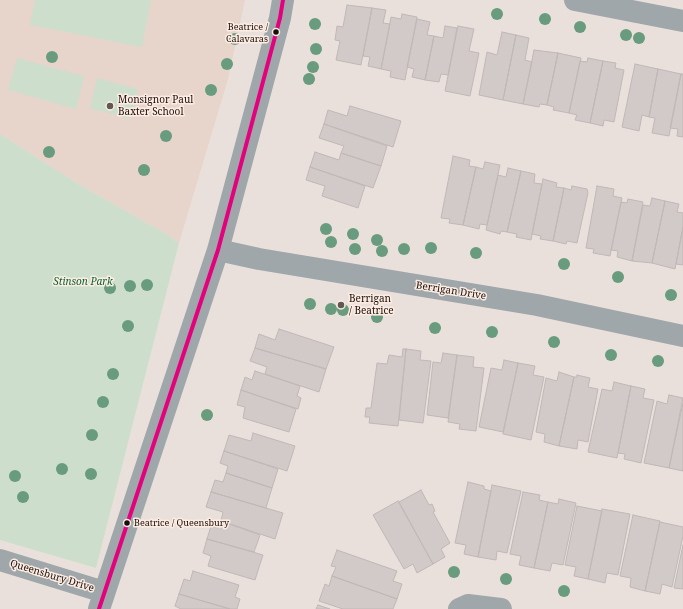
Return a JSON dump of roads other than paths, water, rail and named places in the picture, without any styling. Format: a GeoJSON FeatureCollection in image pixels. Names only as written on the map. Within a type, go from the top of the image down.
{"type":"FeatureCollection","features":[{"type":"Feature","properties":{"kind":"street"},"geometry":{"type":"LineString","coordinates":[[102,601],[218,250],[284,0]]}},
{"type":"Feature","properties":{"kind":"street"},"geometry":{"type":"LineString","coordinates":[[575,0],[683,21]]}},
{"type":"Feature","properties":{"kind":"street","name":"Berrigan Drive"},"geometry":{"type":"LineString","coordinates":[[218,250],[259,259],[537,305],[683,336]]}},
{"type":"Feature","properties":{"kind":"street","name":"Queensbury Drive"},"geometry":{"type":"LineString","coordinates":[[0,560],[102,601]]}},
{"type":"Feature","properties":{"kind":"street"},"geometry":{"type":"LineString","coordinates":[[459,609],[468,605],[501,609]]}},
{"type":"Feature","properties":{"kind":"place","name":"Beatrice / Calavaras"},"geometry":{"type":"Point","coordinates":[276,32]}},
{"type":"Feature","properties":{"kind":"place","name":"Monsignor Paul Baxter School"},"geometry":{"type":"Point","coordinates":[110,106]}},
{"type":"Feature","properties":{"kind":"place","name":"Berrigan / Beatrice"},"geometry":{"type":"Point","coordinates":[341,305]}},
{"type":"Feature","properties":{"kind":"place","name":"Beatrice / Queensbury"},"geometry":{"type":"Point","coordinates":[127,523]}},
{"type":"Feature","properties":{"kind":"park label","name":"Stinson Park"},"geometry":{"type":"Point","coordinates":[83,282]}}]}
